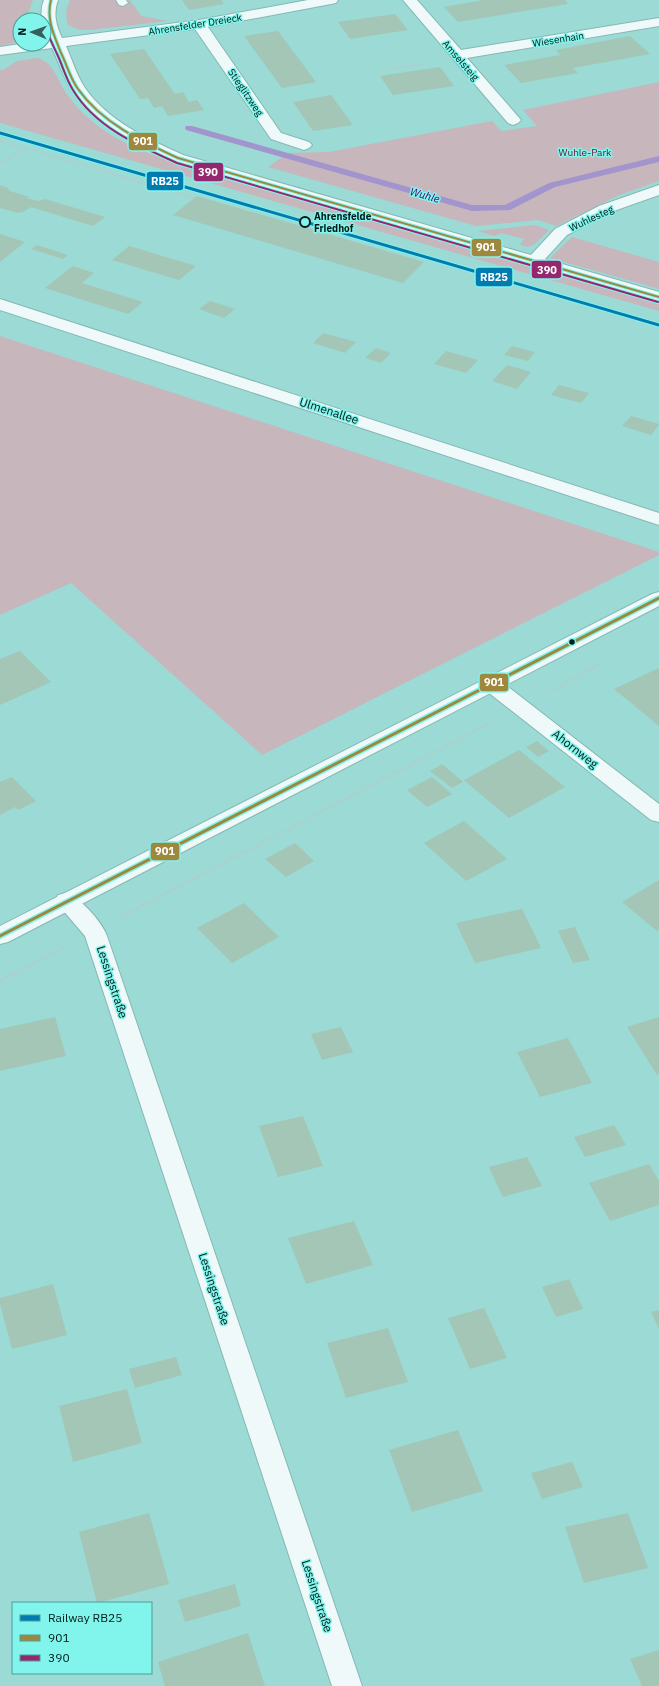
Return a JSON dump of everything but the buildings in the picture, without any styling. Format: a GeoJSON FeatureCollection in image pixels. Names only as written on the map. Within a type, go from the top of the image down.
{"type":"FeatureCollection","features":[{"type":"Feature","properties":{"kind":"street"},"geometry":{"type":"LineString","coordinates":[[51,0],[48,6],[47,19],[79,89],[104,119],[136,139],[178,158],[533,262],[659,297]]}},
{"type":"Feature","properties":{"kind":"street","name":"Ahrensfelder Dreieck"},"geometry":{"type":"LineString","coordinates":[[0,51],[200,24],[331,0]]}},
{"type":"Feature","properties":{"kind":"street","name":"Amselsteig"},"geometry":{"type":"LineString","coordinates":[[410,0],[513,120]]}},
{"type":"Feature","properties":{"kind":"street","name":"Wiesenhain"},"geometry":{"type":"LineString","coordinates":[[458,57],[659,22]]}},
{"type":"Feature","properties":{"kind":"street","name":"Stieglitzweg"},"geometry":{"type":"LineString","coordinates":[[200,24],[276,136],[304,146]]}},
{"type":"Feature","properties":{"kind":"street","name":"Wuhlesteg"},"geometry":{"type":"LineString","coordinates":[[533,262],[561,232],[605,210],[659,190]]}},
{"type":"Feature","properties":{"kind":"street","name":"Ulmenallee"},"geometry":{"type":"LineString","coordinates":[[0,304],[659,519]]}},
{"type":"Feature","properties":{"kind":"street"},"geometry":{"type":"LineString","coordinates":[[0,936],[659,598]]}},
{"type":"Feature","properties":{"kind":"street","name":"Ahornweg"},"geometry":{"type":"LineString","coordinates":[[491,684],[521,706],[659,816]]}},
{"type":"Feature","properties":{"kind":"street","name":"Lessingstraße"},"geometry":{"type":"LineString","coordinates":[[66,902],[94,931],[347,1686]]}},
{"type":"Feature","properties":{"kind":"path"},"geometry":{"type":"LineString","coordinates":[[382,70],[458,57]]}},
{"type":"Feature","properties":{"kind":"path"},"geometry":{"type":"LineString","coordinates":[[0,141],[194,198]]}},
{"type":"Feature","properties":{"kind":"path"},"geometry":{"type":"LineString","coordinates":[[0,164],[25,148]]}},
{"type":"Feature","properties":{"kind":"path"},"geometry":{"type":"LineString","coordinates":[[0,981],[604,661]]}},
{"type":"Feature","properties":{"kind":"green space"},"geometry":{"type":"Polygon","coordinates":[[[0,0],[33,0],[29,11],[12,12],[12,43],[0,46],[0,0]]]}},
{"type":"Feature","properties":{"kind":"green space"},"geometry":{"type":"Polygon","coordinates":[[[70,0],[115,0],[119,6],[129,5],[127,1],[130,0],[141,16],[168,21],[80,30],[68,25],[66,12],[70,0]]]}},
{"type":"Feature","properties":{"kind":"green space"},"geometry":{"type":"Polygon","coordinates":[[[38,58],[43,60],[52,68],[66,93],[86,116],[114,137],[146,152],[179,164],[659,303],[659,311],[0,123],[0,70],[3,70],[17,61],[38,58]]]}},
{"type":"Feature","properties":{"kind":"green space","name":"Wuhle-Park"},"geometry":{"type":"Polygon","coordinates":[[[659,82],[659,181],[617,196],[556,226],[538,220],[476,226],[268,167],[288,153],[329,152],[492,121],[501,131],[537,126],[523,110],[659,82]]]}},
{"type":"Feature","properties":{"kind":"green space"},"geometry":{"type":"Polygon","coordinates":[[[535,225],[549,230],[535,244],[528,247],[520,245],[524,239],[501,233],[495,236],[478,231],[535,225]]]}},
{"type":"Feature","properties":{"kind":"green space"},"geometry":{"type":"Polygon","coordinates":[[[572,237],[659,262],[659,289],[550,258],[572,237]]]}},
{"type":"Feature","properties":{"kind":"green space"},"geometry":{"type":"Polygon","coordinates":[[[0,336],[659,552],[659,555],[262,755],[71,583],[0,615],[0,336]]]}},
{"type":"Feature","properties":{"kind":"waterway","name":"Wuhle"},"geometry":{"type":"LineString","coordinates":[[189,128],[472,208],[507,208],[552,185],[659,159]]}},
{"type":"Feature","properties":{"kind":"rail line","name":"RB25"},"geometry":{"type":"LineString","coordinates":[[0,133],[659,325]]}},
{"type":"Feature","properties":{"kind":"transit line","name":"901"},"geometry":{"type":"LineString","coordinates":[[51,0],[49,7],[49,19],[70,75],[78,89],[110,122],[150,145],[178,158],[659,297]]}},
{"type":"Feature","properties":{"kind":"transit line","name":"390"},"geometry":{"type":"LineString","coordinates":[[52,43],[69,83],[84,105],[95,116],[120,135],[162,157],[177,163],[658,302]]}},
{"type":"Feature","properties":{"kind":"transit line","name":"901"},"geometry":{"type":"LineString","coordinates":[[0,936],[659,598]]}},
{"type":"Feature","properties":{"kind":"place","name":"Ahrensfelde Friedhof"},"geometry":{"type":"Point","coordinates":[305,222]}}]}
